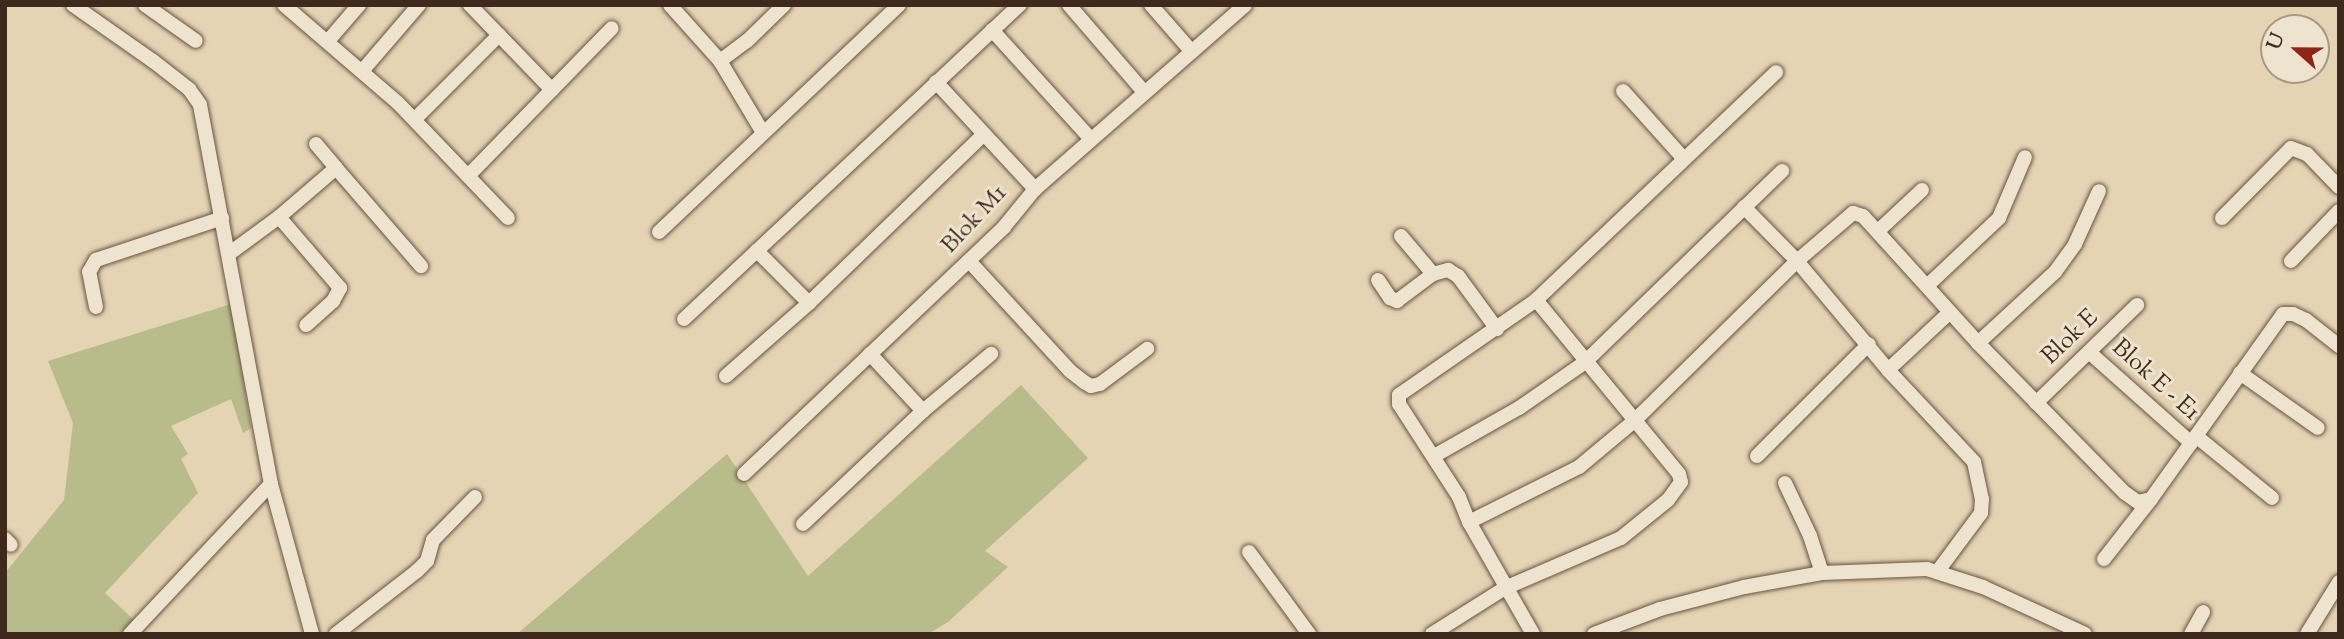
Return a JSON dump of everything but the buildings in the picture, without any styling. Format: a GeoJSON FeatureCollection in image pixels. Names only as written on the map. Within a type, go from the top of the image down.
{"type":"FeatureCollection","features":[{"type":"Feature","properties":{"kind":"street"},"geometry":{"type":"LineString","coordinates":[[73,5],[190,89],[200,105],[230,253],[271,484],[312,634]]}},
{"type":"Feature","properties":{"kind":"street"},"geometry":{"type":"LineString","coordinates":[[145,5],[196,41]]}},
{"type":"Feature","properties":{"kind":"street"},"geometry":{"type":"LineString","coordinates":[[284,5],[363,70],[415,119],[508,218]]}},
{"type":"Feature","properties":{"kind":"street"},"geometry":{"type":"LineString","coordinates":[[328,41],[359,5]]}},
{"type":"Feature","properties":{"kind":"street"},"geometry":{"type":"LineString","coordinates":[[363,70],[419,5]]}},
{"type":"Feature","properties":{"kind":"street"},"geometry":{"type":"LineString","coordinates":[[470,5],[552,90]]}},
{"type":"Feature","properties":{"kind":"street"},"geometry":{"type":"LineString","coordinates":[[670,5],[720,61],[762,131]]}},
{"type":"Feature","properties":{"kind":"street"},"geometry":{"type":"LineString","coordinates":[[720,61],[747,41],[784,5]]}},
{"type":"Feature","properties":{"kind":"street"},"geometry":{"type":"LineString","coordinates":[[659,232],[762,131],[805,96],[899,5]]}},
{"type":"Feature","properties":{"kind":"street"},"geometry":{"type":"LineString","coordinates":[[684,319],[1020,5]]}},
{"type":"Feature","properties":{"kind":"street"},"geometry":{"type":"LineString","coordinates":[[1069,5],[1144,92]]}},
{"type":"Feature","properties":{"kind":"street"},"geometry":{"type":"LineString","coordinates":[[1151,5],[1192,52]]}},
{"type":"Feature","properties":{"kind":"street","name":"Blok M1"},"geometry":{"type":"LineString","coordinates":[[744,474],[1004,227],[1035,189],[1090,138],[1245,5]]}},
{"type":"Feature","properties":{"kind":"street"},"geometry":{"type":"LineString","coordinates":[[468,176],[612,27]]}},
{"type":"Feature","properties":{"kind":"street"},"geometry":{"type":"LineString","coordinates":[[992,30],[1090,138]]}},
{"type":"Feature","properties":{"kind":"street"},"geometry":{"type":"LineString","coordinates":[[415,119],[499,35]]}},
{"type":"Feature","properties":{"kind":"street"},"geometry":{"type":"LineString","coordinates":[[1532,634],[1469,522],[1459,497],[1399,404],[1399,395],[1536,300],[1776,72]]}},
{"type":"Feature","properties":{"kind":"street"},"geometry":{"type":"LineString","coordinates":[[936,82],[1035,189]]}},
{"type":"Feature","properties":{"kind":"street"},"geometry":{"type":"LineString","coordinates":[[1623,91],[1684,159]]}},
{"type":"Feature","properties":{"kind":"street"},"geometry":{"type":"LineString","coordinates":[[726,376],[809,303],[984,134]]}},
{"type":"Feature","properties":{"kind":"street"},"geometry":{"type":"LineString","coordinates":[[316,144],[421,266]]}},
{"type":"Feature","properties":{"kind":"street"},"geometry":{"type":"LineString","coordinates":[[2222,218],[2291,148],[2307,154],[2339,187]]}},
{"type":"Feature","properties":{"kind":"street"},"geometry":{"type":"LineString","coordinates":[[1928,285],[1999,218],[2025,157]]}},
{"type":"Feature","properties":{"kind":"street"},"geometry":{"type":"LineString","coordinates":[[230,253],[279,217],[335,168]]}},
{"type":"Feature","properties":{"kind":"street"},"geometry":{"type":"LineString","coordinates":[[1433,456],[1519,408],[1584,363],[1782,171]]}},
{"type":"Feature","properties":{"kind":"street"},"geometry":{"type":"LineString","coordinates":[[1878,231],[1922,190]]}},
{"type":"Feature","properties":{"kind":"street"},"geometry":{"type":"LineString","coordinates":[[1978,344],[2050,278],[2075,244],[2099,191]]}},
{"type":"Feature","properties":{"kind":"street"},"geometry":{"type":"LineString","coordinates":[[1744,207],[1797,261],[1888,370],[1974,462],[1982,499],[1980,513],[1938,571]]}},
{"type":"Feature","properties":{"kind":"street"},"geometry":{"type":"LineString","coordinates":[[2291,261],[2339,211]]}},
{"type":"Feature","properties":{"kind":"street"},"geometry":{"type":"LineString","coordinates":[[1469,522],[1579,467],[1633,422],[1797,261],[1853,213],[1863,216],[1878,231],[1978,344],[2125,493],[2138,502],[2151,499]]}},
{"type":"Feature","properties":{"kind":"street"},"geometry":{"type":"LineString","coordinates":[[279,217],[340,288],[334,301],[306,326]]}},
{"type":"Feature","properties":{"kind":"street"},"geometry":{"type":"LineString","coordinates":[[96,307],[89,272],[96,260],[222,218]]}},
{"type":"Feature","properties":{"kind":"street"},"geometry":{"type":"LineString","coordinates":[[1401,236],[1433,274]]}},
{"type":"Feature","properties":{"kind":"street"},"geometry":{"type":"LineString","coordinates":[[757,251],[809,303]]}},
{"type":"Feature","properties":{"kind":"street"},"geometry":{"type":"LineString","coordinates":[[969,261],[1070,371],[1091,386],[1100,384],[1147,349]]}},
{"type":"Feature","properties":{"kind":"street"},"geometry":{"type":"LineString","coordinates":[[1378,281],[1390,298],[1397,301],[1433,274],[1448,270],[1455,274],[1497,329]]}},
{"type":"Feature","properties":{"kind":"street"},"geometry":{"type":"LineString","coordinates":[[1432,634],[1505,589],[1621,538],[1678,488],[1679,474],[1584,363],[1536,300]]}},
{"type":"Feature","properties":{"kind":"street","name":"Blok E"},"geometry":{"type":"LineString","coordinates":[[2036,403],[2137,305]]}},
{"type":"Feature","properties":{"kind":"street"},"geometry":{"type":"LineString","coordinates":[[1888,370],[1949,313]]}},
{"type":"Feature","properties":{"kind":"street"},"geometry":{"type":"LineString","coordinates":[[2104,559],[2151,499],[2278,318],[2287,313],[2306,320],[2339,346]]}},
{"type":"Feature","properties":{"kind":"street"},"geometry":{"type":"LineString","coordinates":[[1757,456],[1869,344]]}},
{"type":"Feature","properties":{"kind":"street","name":"Blok E - E1"},"geometry":{"type":"LineString","coordinates":[[2089,352],[2193,440],[2272,498]]}},
{"type":"Feature","properties":{"kind":"street"},"geometry":{"type":"LineString","coordinates":[[870,354],[923,411]]}},
{"type":"Feature","properties":{"kind":"street"},"geometry":{"type":"LineString","coordinates":[[803,524],[923,411],[991,354]]}},
{"type":"Feature","properties":{"kind":"street"},"geometry":{"type":"LineString","coordinates":[[2240,373],[2318,428]]}},
{"type":"Feature","properties":{"kind":"street"},"geometry":{"type":"LineString","coordinates":[[1785,483],[1810,536],[1822,573]]}},
{"type":"Feature","properties":{"kind":"street"},"geometry":{"type":"LineString","coordinates":[[130,634],[271,484]]}},
{"type":"Feature","properties":{"kind":"street"},"geometry":{"type":"LineString","coordinates":[[336,634],[417,571],[426,561],[433,540],[475,497]]}},
{"type":"Feature","properties":{"kind":"street"},"geometry":{"type":"LineString","coordinates":[[1249,552],[1309,634]]}},
{"type":"Feature","properties":{"kind":"street"},"geometry":{"type":"LineString","coordinates":[[1594,634],[1660,610],[1744,587],[1822,573],[1914,569],[1938,571],[1983,587],[2085,634]]}},
{"type":"Feature","properties":{"kind":"street"},"geometry":{"type":"LineString","coordinates":[[2307,634],[2339,582]]}},
{"type":"Feature","properties":{"kind":"street"},"geometry":{"type":"LineString","coordinates":[[2191,634],[2203,612]]}},
{"type":"Feature","properties":{"kind":"green space"},"geometry":{"type":"Polygon","coordinates":[[[231,304],[251,428],[243,433],[231,399],[171,426],[188,454],[181,459],[198,493],[105,593],[134,620],[128,634],[5,634],[5,573],[64,500],[73,423],[48,361],[231,304]]]}},
{"type":"Feature","properties":{"kind":"green space"},"geometry":{"type":"Polygon","coordinates":[[[1021,385],[1088,458],[985,551],[1008,567],[948,622],[928,634],[517,634],[727,454],[808,576],[1021,385]]]}}]}
